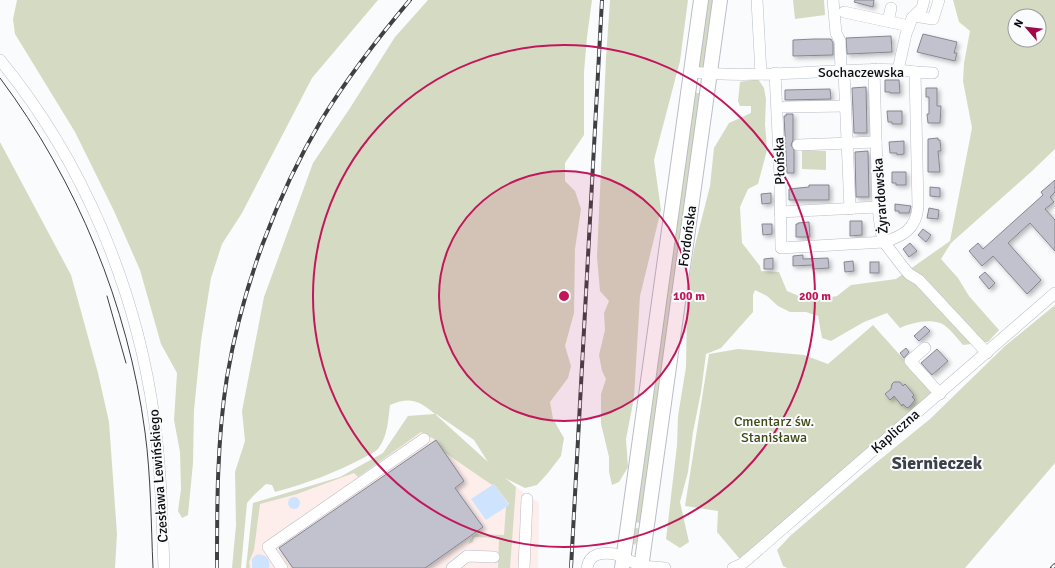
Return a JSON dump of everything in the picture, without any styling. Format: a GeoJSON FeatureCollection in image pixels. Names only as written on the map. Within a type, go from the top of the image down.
{"type":"FeatureCollection","features":[{"type":"Feature","properties":{"kind":"main road","name":"Fordońska"},"geometry":{"type":"LineString","coordinates":[[623,563],[701,0]]}},
{"type":"Feature","properties":{"kind":"main road","name":"Fordońska"},"geometry":{"type":"LineString","coordinates":[[641,567],[720,0]]}},
{"type":"Feature","properties":{"kind":"street"},"geometry":{"type":"LineString","coordinates":[[757,0],[761,74]]}},
{"type":"Feature","properties":{"kind":"street"},"geometry":{"type":"LineString","coordinates":[[833,0],[836,33],[840,41],[846,106],[850,209]]}},
{"type":"Feature","properties":{"kind":"street"},"geometry":{"type":"LineString","coordinates":[[898,70],[906,34],[912,21],[922,8],[924,0]]}},
{"type":"Feature","properties":{"kind":"street"},"geometry":{"type":"LineString","coordinates":[[844,12],[888,21],[933,19],[939,0]]}},
{"type":"Feature","properties":{"kind":"street"},"geometry":{"type":"LineString","coordinates":[[888,21],[891,8]]}},
{"type":"Feature","properties":{"kind":"street","name":"Czesława Lewińskiego"},"geometry":{"type":"LineString","coordinates":[[0,60],[45,123],[79,182],[105,238],[129,305],[145,365],[156,430],[160,473],[164,568]]}},
{"type":"Feature","properties":{"kind":"street","name":"Sochaczewska"},"geometry":{"type":"LineString","coordinates":[[691,72],[710,74],[761,74],[874,69],[915,72],[918,215],[912,226],[906,233],[898,238],[884,242],[781,248]]}},
{"type":"Feature","properties":{"kind":"street","name":"Żyrardowska"},"geometry":{"type":"LineString","coordinates":[[874,69],[878,207],[884,242],[909,274],[920,280],[987,353]]}},
{"type":"Feature","properties":{"kind":"street"},"geometry":{"type":"LineString","coordinates":[[915,72],[933,73]]}},
{"type":"Feature","properties":{"kind":"street","name":"Płońska"},"geometry":{"type":"LineString","coordinates":[[775,73],[781,248]]}},
{"type":"Feature","properties":{"kind":"street"},"geometry":{"type":"LineString","coordinates":[[785,108],[846,106]]}},
{"type":"Feature","properties":{"kind":"street"},"geometry":{"type":"LineString","coordinates":[[798,145],[876,142]]}},
{"type":"Feature","properties":{"kind":"street"},"geometry":{"type":"LineString","coordinates":[[780,212],[878,207]]}},
{"type":"Feature","properties":{"kind":"street","name":"Kapliczna"},"geometry":{"type":"LineString","coordinates":[[733,568],[742,564],[1055,293]]}},
{"type":"Feature","properties":{"kind":"street"},"geometry":{"type":"LineString","coordinates":[[925,348],[910,361],[940,394]]}},
{"type":"Feature","properties":{"kind":"street"},"geometry":{"type":"LineString","coordinates":[[282,568],[268,547],[424,439]]}},
{"type":"Feature","properties":{"kind":"street"},"geometry":{"type":"LineString","coordinates":[[524,568],[527,499]]}},
{"type":"Feature","properties":{"kind":"street"},"geometry":{"type":"LineString","coordinates":[[587,568],[589,560],[596,555],[615,554],[623,563],[641,567],[665,568]]}},
{"type":"Feature","properties":{"kind":"street"},"geometry":{"type":"LineString","coordinates":[[452,568],[467,556],[494,557]]}},
{"type":"Feature","properties":{"kind":"shaded area"},"geometry":{"type":"Polygon","coordinates":[[[435,414],[516,487],[539,503],[538,568],[246,568],[253,503],[340,477],[383,453],[408,416],[435,414]]]}},
{"type":"Feature","properties":{"kind":"green space"},"geometry":{"type":"Polygon","coordinates":[[[17,0],[378,0],[312,78],[242,213],[222,244],[211,278],[201,341],[194,410],[193,463],[188,515],[182,518],[178,511],[181,489],[180,452],[174,420],[177,373],[161,344],[140,270],[114,211],[75,132],[15,34],[13,19],[17,0]]]}},
{"type":"Feature","properties":{"kind":"green space"},"geometry":{"type":"Polygon","coordinates":[[[428,0],[592,0],[584,72],[584,135],[565,163],[565,181],[575,191],[581,209],[575,249],[574,313],[565,346],[571,366],[568,378],[550,402],[553,419],[564,438],[561,456],[537,485],[525,488],[505,478],[516,487],[510,568],[498,568],[499,538],[474,537],[473,542],[468,544],[476,534],[504,535],[506,507],[509,504],[494,484],[492,485],[444,452],[436,440],[421,432],[358,477],[354,473],[297,494],[260,504],[254,550],[249,562],[250,568],[246,568],[253,503],[340,477],[383,453],[408,416],[435,414],[414,401],[409,400],[397,402],[390,405],[384,439],[378,449],[374,452],[332,473],[287,489],[275,492],[272,485],[266,484],[254,495],[247,503],[241,568],[232,568],[236,525],[235,472],[245,441],[242,411],[264,297],[313,163],[395,37],[428,0]],[[436,414],[488,462],[474,440],[436,414]]]}},
{"type":"Feature","properties":{"kind":"green space"},"geometry":{"type":"Polygon","coordinates":[[[610,0],[688,0],[680,61],[654,160],[661,210],[640,296],[634,398],[626,439],[628,467],[619,482],[612,485],[609,472],[609,457],[601,424],[601,394],[606,379],[602,371],[599,355],[605,330],[604,313],[609,301],[600,291],[597,257],[610,0]]]}},
{"type":"Feature","properties":{"kind":"green space"},"geometry":{"type":"Polygon","coordinates":[[[706,0],[716,0],[707,67],[700,69],[698,65],[706,0]]]}},
{"type":"Feature","properties":{"kind":"green space"},"geometry":{"type":"Polygon","coordinates":[[[793,0],[824,0],[825,15],[795,19],[793,0]]]}},
{"type":"Feature","properties":{"kind":"green space"},"geometry":{"type":"Polygon","coordinates":[[[953,0],[1055,0],[1055,149],[951,243],[941,259],[958,278],[969,296],[999,330],[988,342],[963,345],[943,324],[930,321],[920,322],[900,328],[887,313],[864,322],[831,341],[822,338],[818,316],[806,312],[790,312],[778,306],[767,296],[755,290],[753,295],[753,312],[721,348],[706,354],[688,472],[680,502],[689,542],[680,548],[666,539],[677,445],[678,416],[686,367],[687,305],[690,274],[694,249],[710,186],[714,148],[729,123],[751,113],[751,106],[740,106],[738,101],[740,82],[758,79],[764,88],[766,99],[765,124],[767,150],[758,184],[748,189],[740,207],[742,243],[760,266],[761,271],[779,272],[787,291],[811,301],[837,296],[851,285],[896,279],[950,241],[972,128],[963,81],[964,63],[970,31],[959,22],[953,0]]]}},
{"type":"Feature","properties":{"kind":"green space"},"geometry":{"type":"Polygon","coordinates":[[[694,92],[702,94],[641,523],[632,522],[694,92]]]}},
{"type":"Feature","properties":{"kind":"green space"},"geometry":{"type":"Polygon","coordinates":[[[0,142],[71,275],[98,373],[109,422],[117,534],[115,568],[0,568],[0,142]]]}},
{"type":"Feature","properties":{"kind":"green space"},"geometry":{"type":"Polygon","coordinates":[[[802,150],[826,151],[826,170],[802,169],[802,150]]]}},
{"type":"Feature","properties":{"kind":"green space"},"geometry":{"type":"Polygon","coordinates":[[[1055,305],[1055,463],[965,568],[787,568],[783,566],[777,550],[790,536],[861,475],[930,419],[1005,346],[1055,305]]]}},
{"type":"Feature","properties":{"kind":"green space","name":"Cmentarz św. Stanisława"},"geometry":{"type":"Polygon","coordinates":[[[873,325],[933,392],[743,558],[739,558],[717,532],[718,511],[685,506],[709,354],[738,349],[804,355],[828,364],[873,325]]]}},
{"type":"Feature","properties":{"kind":"green space"},"geometry":{"type":"Polygon","coordinates":[[[632,527],[641,529],[635,545],[632,543],[632,527]]]}},
{"type":"Feature","properties":{"kind":"water"},"geometry":{"type":"Polygon","coordinates":[[[494,484],[509,505],[486,520],[471,499],[494,484]]]}},
{"type":"Feature","properties":{"kind":"water"},"geometry":{"type":"Polygon","coordinates":[[[292,497],[296,497],[300,503],[296,509],[292,509],[288,505],[288,501],[292,497]]]}},
{"type":"Feature","properties":{"kind":"water"},"geometry":{"type":"Polygon","coordinates":[[[256,555],[267,557],[269,568],[252,568],[252,559],[256,555]]]}},
{"type":"Feature","properties":{"kind":"building"},"geometry":{"type":"Polygon","coordinates":[[[855,0],[874,0],[873,7],[854,2],[855,0]]]}},
{"type":"Feature","properties":{"kind":"building"},"geometry":{"type":"Polygon","coordinates":[[[923,34],[957,42],[954,53],[957,53],[955,61],[917,52],[923,34]]]}},
{"type":"Feature","properties":{"kind":"building"},"geometry":{"type":"Polygon","coordinates":[[[891,36],[892,52],[847,54],[846,38],[891,36]]]}},
{"type":"Feature","properties":{"kind":"building"},"geometry":{"type":"Polygon","coordinates":[[[831,39],[833,43],[833,55],[793,56],[793,40],[831,39]]]}},
{"type":"Feature","properties":{"kind":"building"},"geometry":{"type":"Polygon","coordinates":[[[885,80],[899,80],[900,93],[885,92],[885,80]]]}},
{"type":"Feature","properties":{"kind":"building"},"geometry":{"type":"Polygon","coordinates":[[[866,87],[867,133],[854,133],[852,88],[866,87]]]}},
{"type":"Feature","properties":{"kind":"building"},"geometry":{"type":"Polygon","coordinates":[[[926,88],[937,88],[937,106],[941,106],[940,123],[928,123],[927,114],[929,114],[929,97],[926,97],[926,88]]]}},
{"type":"Feature","properties":{"kind":"building"},"geometry":{"type":"Polygon","coordinates":[[[830,89],[831,99],[785,100],[785,90],[830,89]]]}},
{"type":"Feature","properties":{"kind":"building"},"geometry":{"type":"Polygon","coordinates":[[[887,111],[902,111],[902,124],[892,124],[892,122],[888,122],[887,111]]]}},
{"type":"Feature","properties":{"kind":"building"},"geometry":{"type":"Polygon","coordinates":[[[786,114],[793,114],[793,140],[791,145],[794,150],[794,173],[787,173],[784,116],[786,116],[786,114]]]}},
{"type":"Feature","properties":{"kind":"building"},"geometry":{"type":"Polygon","coordinates":[[[938,138],[938,140],[940,140],[941,151],[938,151],[940,172],[928,172],[928,139],[938,138]]]}},
{"type":"Feature","properties":{"kind":"building"},"geometry":{"type":"Polygon","coordinates":[[[904,141],[904,154],[897,155],[897,153],[890,153],[889,142],[904,141]]]}},
{"type":"Feature","properties":{"kind":"building"},"geometry":{"type":"Polygon","coordinates":[[[868,151],[869,197],[856,197],[855,152],[868,151]]]}},
{"type":"Feature","properties":{"kind":"building"},"geometry":{"type":"Polygon","coordinates":[[[892,172],[906,172],[906,185],[896,185],[896,183],[892,183],[892,172]]]}},
{"type":"Feature","properties":{"kind":"building"},"geometry":{"type":"Polygon","coordinates":[[[1055,180],[1055,192],[1050,197],[1054,202],[1045,209],[1055,220],[1055,251],[1030,223],[1008,243],[1041,280],[1027,294],[993,256],[982,266],[969,251],[978,243],[983,249],[1043,195],[1041,192],[1055,180]]]}},
{"type":"Feature","properties":{"kind":"building"},"geometry":{"type":"Polygon","coordinates":[[[809,185],[829,185],[829,200],[789,200],[789,189],[809,187],[809,185]]]}},
{"type":"Feature","properties":{"kind":"building"},"geometry":{"type":"Polygon","coordinates":[[[930,187],[940,188],[940,197],[930,196],[930,187]]]}},
{"type":"Feature","properties":{"kind":"building"},"geometry":{"type":"Polygon","coordinates":[[[771,193],[771,203],[762,204],[761,194],[771,193]]]}},
{"type":"Feature","properties":{"kind":"building"},"geometry":{"type":"Polygon","coordinates":[[[895,204],[911,206],[909,213],[899,213],[899,211],[895,211],[895,204]]]}},
{"type":"Feature","properties":{"kind":"building"},"geometry":{"type":"Polygon","coordinates":[[[929,208],[939,210],[938,219],[927,218],[929,208]]]}},
{"type":"Feature","properties":{"kind":"building"},"geometry":{"type":"Polygon","coordinates":[[[850,221],[862,221],[862,235],[850,236],[850,221]]]}},
{"type":"Feature","properties":{"kind":"building"},"geometry":{"type":"Polygon","coordinates":[[[809,222],[810,237],[796,237],[796,224],[809,222]]]}},
{"type":"Feature","properties":{"kind":"building"},"geometry":{"type":"Polygon","coordinates":[[[762,224],[772,224],[772,234],[763,235],[762,224]]]}},
{"type":"Feature","properties":{"kind":"building"},"geometry":{"type":"Polygon","coordinates":[[[923,229],[931,235],[926,242],[918,235],[923,229]]]}},
{"type":"Feature","properties":{"kind":"building"},"geometry":{"type":"Polygon","coordinates":[[[910,243],[917,251],[909,257],[903,249],[910,243]]]}},
{"type":"Feature","properties":{"kind":"building"},"geometry":{"type":"Polygon","coordinates":[[[803,255],[803,259],[828,258],[829,268],[813,269],[812,265],[793,266],[793,256],[803,255]]]}},
{"type":"Feature","properties":{"kind":"building"},"geometry":{"type":"Polygon","coordinates":[[[773,258],[773,269],[764,269],[764,259],[773,258]]]}},
{"type":"Feature","properties":{"kind":"building"},"geometry":{"type":"Polygon","coordinates":[[[853,261],[854,271],[845,272],[844,262],[853,261]]]}},
{"type":"Feature","properties":{"kind":"building"},"geometry":{"type":"Polygon","coordinates":[[[870,262],[879,262],[879,273],[870,273],[870,262]]]}},
{"type":"Feature","properties":{"kind":"building"},"geometry":{"type":"Polygon","coordinates":[[[985,272],[995,283],[989,289],[979,277],[985,272]]]}},
{"type":"Feature","properties":{"kind":"building"},"geometry":{"type":"Polygon","coordinates":[[[925,326],[930,331],[919,341],[914,336],[925,326]]]}},
{"type":"Feature","properties":{"kind":"building"},"geometry":{"type":"Polygon","coordinates":[[[906,348],[909,352],[904,358],[900,353],[906,348]]]}},
{"type":"Feature","properties":{"kind":"building"},"geometry":{"type":"Polygon","coordinates":[[[937,349],[948,361],[932,375],[921,363],[937,349]]]}},
{"type":"Feature","properties":{"kind":"building"},"geometry":{"type":"Polygon","coordinates":[[[894,382],[900,382],[903,386],[905,384],[914,395],[912,397],[915,400],[909,407],[907,408],[903,404],[902,406],[894,396],[890,400],[885,394],[891,389],[894,382]]]}},
{"type":"Feature","properties":{"kind":"building"},"geometry":{"type":"Polygon","coordinates":[[[436,440],[464,481],[455,488],[483,527],[425,568],[293,568],[279,548],[436,440]]]}},
{"type":"Feature","properties":{"kind":"tram line"},"geometry":{"type":"LineString","coordinates":[[0,78],[28,118],[53,159],[95,246],[112,291],[126,338],[137,385],[145,432],[150,483],[153,568]]}},
{"type":"Feature","properties":{"kind":"tram line"},"geometry":{"type":"LineString","coordinates":[[107,296],[126,363]]}},
{"type":"Feature","properties":{"kind":"railway"},"geometry":{"type":"LineString","coordinates":[[217,568],[218,472],[221,424],[227,377],[242,310],[263,244],[290,179],[322,119],[364,58],[410,0]]}},
{"type":"Feature","properties":{"kind":"railway"},"geometry":{"type":"LineString","coordinates":[[571,568],[602,0]]}},
{"type":"Feature","properties":{"kind":"railway"},"geometry":{"type":"LineString","coordinates":[[1052,568],[1055,565]]}},
{"type":"Feature","properties":{"kind":"district","name":"Siernieczek"},"geometry":{"type":"Point","coordinates":[937,463]}}]}
